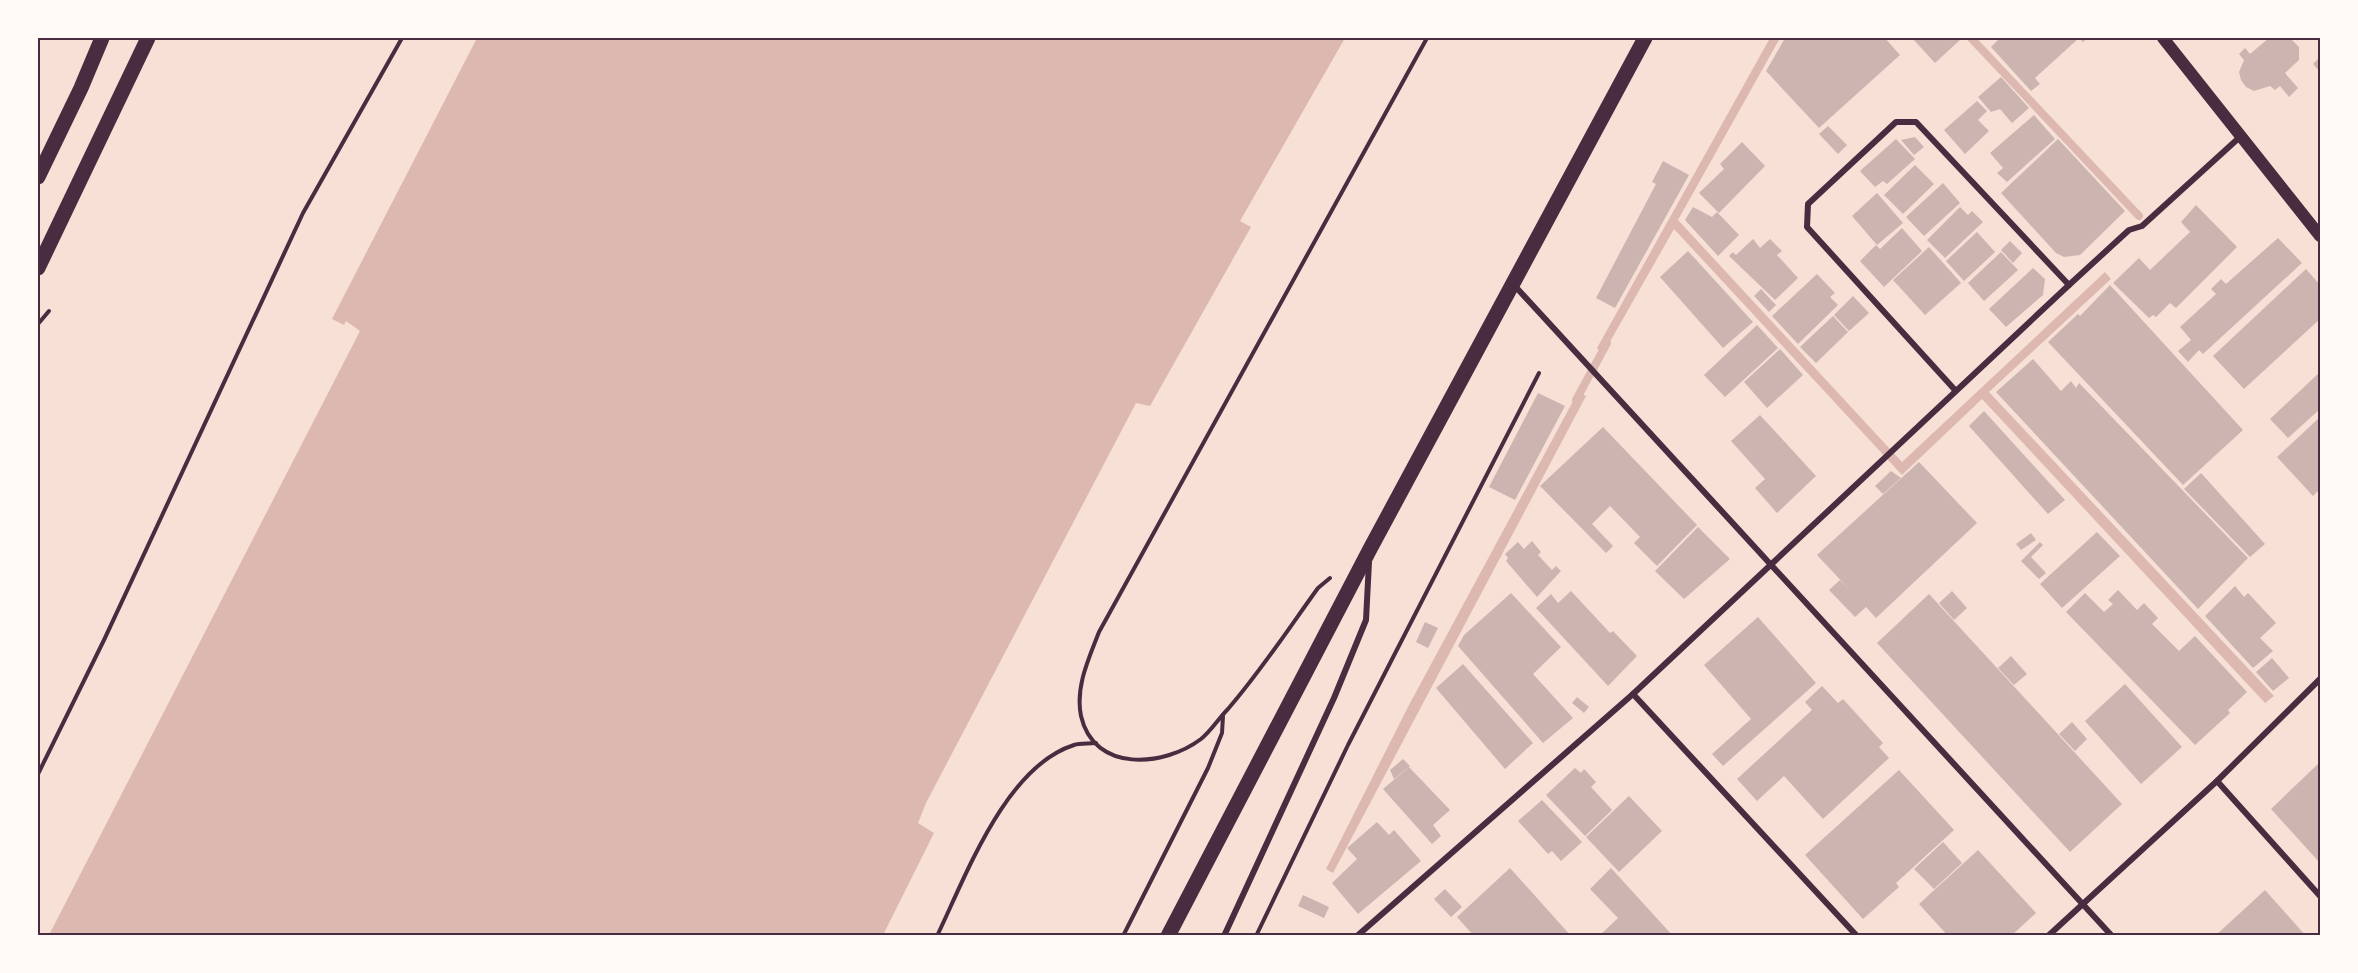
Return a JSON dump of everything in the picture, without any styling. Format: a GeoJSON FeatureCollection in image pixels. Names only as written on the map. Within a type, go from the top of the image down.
{"type":"FeatureCollection","features":[{"type":"Feature","properties":{"kind":"main road"},"geometry":{"type":"LineString","coordinates":[[38,177],[81,88],[102,38]]}},
{"type":"Feature","properties":{"kind":"main road"},"geometry":{"type":"LineString","coordinates":[[38,268],[148,38]]}},
{"type":"Feature","properties":{"kind":"main road"},"geometry":{"type":"LineString","coordinates":[[1168,936],[1511,283],[1645,38]]}},
{"type":"Feature","properties":{"kind":"main road"},"geometry":{"type":"LineString","coordinates":[[2163,38],[2320,236]]}},
{"type":"Feature","properties":{"kind":"street"},"geometry":{"type":"LineString","coordinates":[[1955,390],[1807,227],[1808,204],[1896,122],[1916,122],[2069,285]]}},
{"type":"Feature","properties":{"kind":"street"},"geometry":{"type":"LineString","coordinates":[[1357,936],[1634,694],[2069,285],[2129,230],[2142,226],[2241,136]]}},
{"type":"Feature","properties":{"kind":"street"},"geometry":{"type":"LineString","coordinates":[[1511,283],[1773,565],[2112,936]]}},
{"type":"Feature","properties":{"kind":"street"},"geometry":{"type":"LineString","coordinates":[[1224,936],[1334,698],[1366,620],[1370,549]]}},
{"type":"Feature","properties":{"kind":"street"},"geometry":{"type":"LineString","coordinates":[[2048,936],[2217,781],[2320,680]]}},
{"type":"Feature","properties":{"kind":"street"},"geometry":{"type":"LineString","coordinates":[[1634,694],[1857,936]]}},
{"type":"Feature","properties":{"kind":"street"},"geometry":{"type":"LineString","coordinates":[[2217,781],[2320,896]]}},
{"type":"Feature","properties":{"kind":"path"},"geometry":{"type":"LineString","coordinates":[[38,774],[109,630],[303,213],[402,38]]}},
{"type":"Feature","properties":{"kind":"path"},"geometry":{"type":"LineString","coordinates":[[1357,573],[1331,577],[1318,588],[1223,714],[1202,738],[1173,756],[1149,761],[1123,758],[1107,752],[1097,743],[1082,717],[1080,695],[1086,667],[1099,632],[1427,38]]}},
{"type":"Feature","properties":{"kind":"path"},"geometry":{"type":"LineString","coordinates":[[38,324],[49,311]]}},
{"type":"Feature","properties":{"kind":"path"},"geometry":{"type":"LineString","coordinates":[[1256,936],[1348,746],[1539,373]]}},
{"type":"Feature","properties":{"kind":"path"},"geometry":{"type":"LineString","coordinates":[[1123,936],[1208,768],[1222,734],[1223,714]]}},
{"type":"Feature","properties":{"kind":"path"},"geometry":{"type":"LineString","coordinates":[[937,936],[995,818],[1009,798],[1027,777],[1055,754],[1075,745],[1097,743]]}},
{"type":"Feature","properties":{"kind":"shaded area"},"geometry":{"type":"Polygon","coordinates":[[[477,38],[1345,38],[1240,221],[1251,227],[1150,406],[1136,403],[926,803],[918,823],[934,833],[883,935],[49,935],[360,331],[346,321],[344,325],[332,319],[477,38]]]}},
{"type":"Feature","properties":{"kind":"shaded area"},"geometry":{"type":"Polygon","coordinates":[[[1770,38],[1780,38],[1678,220],[1902,462],[2105,272],[2111,279],[1989,392],[2274,696],[2265,703],[1982,399],[1902,475],[1674,229],[1603,354],[1597,348],[1770,38]]]}},
{"type":"Feature","properties":{"kind":"shaded area"},"geometry":{"type":"Polygon","coordinates":[[[1578,392],[1586,396],[1333,873],[1326,869],[1409,705],[1578,392]]]}},
{"type":"Feature","properties":{"kind":"building"},"geometry":{"type":"Polygon","coordinates":[[[1785,38],[1885,38],[1900,55],[1819,128],[1766,71],[1785,38]]]}},
{"type":"Feature","properties":{"kind":"building"},"geometry":{"type":"Polygon","coordinates":[[[1912,38],[1959,38],[1961,39],[1935,63],[1912,38]]]}},
{"type":"Feature","properties":{"kind":"building"},"geometry":{"type":"Polygon","coordinates":[[[1997,38],[2079,38],[2035,78],[2040,84],[2031,91],[1991,47],[1999,39],[1997,38]]]}},
{"type":"Feature","properties":{"kind":"building"},"geometry":{"type":"Polygon","coordinates":[[[2269,38],[2290,38],[2299,47],[2299,60],[2285,73],[2298,88],[2289,97],[2280,86],[2275,90],[2270,86],[2254,91],[2246,87],[2241,80],[2239,72],[2244,60],[2239,54],[2245,48],[2250,54],[2269,38]]]}},
{"type":"Feature","properties":{"kind":"building"},"geometry":{"type":"Polygon","coordinates":[[[2320,57],[2320,69],[2319,71],[2313,64],[2320,57]]]}},
{"type":"Feature","properties":{"kind":"building"},"geometry":{"type":"Polygon","coordinates":[[[2001,77],[2029,108],[2012,123],[2000,109],[1991,112],[1978,97],[2001,77]]]}},
{"type":"Feature","properties":{"kind":"building"},"geometry":{"type":"Polygon","coordinates":[[[1977,101],[1987,111],[1978,120],[1989,131],[1965,154],[1944,130],[1977,101]]]}},
{"type":"Feature","properties":{"kind":"building"},"geometry":{"type":"Polygon","coordinates":[[[2034,115],[2055,139],[2007,182],[1997,173],[2003,168],[1990,153],[2034,115]]]}},
{"type":"Feature","properties":{"kind":"building"},"geometry":{"type":"Polygon","coordinates":[[[1828,126],[1847,145],[1838,154],[1819,134],[1828,126]]]}},
{"type":"Feature","properties":{"kind":"building"},"geometry":{"type":"Polygon","coordinates":[[[1915,137],[1924,147],[1914,155],[1901,140],[1915,137]]]}},
{"type":"Feature","properties":{"kind":"building"},"geometry":{"type":"Polygon","coordinates":[[[1896,139],[1915,159],[1887,184],[1883,181],[1875,187],[1860,171],[1896,139]]]}},
{"type":"Feature","properties":{"kind":"building"},"geometry":{"type":"Polygon","coordinates":[[[2058,139],[2125,211],[2080,255],[2064,257],[2056,253],[2001,193],[2058,139]]]}},
{"type":"Feature","properties":{"kind":"building"},"geometry":{"type":"Polygon","coordinates":[[[1742,142],[1765,166],[1719,213],[1699,193],[1724,169],[1720,164],[1742,142]]]}},
{"type":"Feature","properties":{"kind":"building"},"geometry":{"type":"Polygon","coordinates":[[[1663,161],[1689,175],[1615,308],[1596,298],[1656,184],[1652,182],[1663,161]]]}},
{"type":"Feature","properties":{"kind":"building"},"geometry":{"type":"Polygon","coordinates":[[[1915,165],[1934,184],[1903,214],[1884,195],[1915,165]]]}},
{"type":"Feature","properties":{"kind":"building"},"geometry":{"type":"Polygon","coordinates":[[[1943,183],[1960,203],[1924,236],[1906,217],[1943,183]]]}},
{"type":"Feature","properties":{"kind":"building"},"geometry":{"type":"Polygon","coordinates":[[[1877,193],[1903,223],[1877,245],[1852,216],[1877,193]]]}},
{"type":"Feature","properties":{"kind":"building"},"geometry":{"type":"Polygon","coordinates":[[[2196,205],[2237,247],[2176,308],[2170,303],[2156,317],[2153,315],[2149,318],[2113,283],[2139,258],[2150,270],[2190,232],[2181,222],[2196,205]]]}},
{"type":"Feature","properties":{"kind":"building"},"geometry":{"type":"Polygon","coordinates":[[[1693,207],[1712,217],[1717,212],[1739,235],[1718,256],[1685,220],[1693,207]]]}},
{"type":"Feature","properties":{"kind":"building"},"geometry":{"type":"Polygon","coordinates":[[[1960,207],[1968,215],[1972,211],[1983,222],[1945,258],[1927,240],[1960,207]]]}},
{"type":"Feature","properties":{"kind":"building"},"geometry":{"type":"Polygon","coordinates":[[[1902,228],[1922,251],[1884,287],[1860,261],[1876,245],[1880,249],[1902,228]]]}},
{"type":"Feature","properties":{"kind":"building"},"geometry":{"type":"Polygon","coordinates":[[[1977,232],[1995,252],[1964,281],[1946,261],[1977,232]]]}},
{"type":"Feature","properties":{"kind":"building"},"geometry":{"type":"Polygon","coordinates":[[[2278,238],[2302,263],[2203,354],[2199,350],[2188,362],[2178,351],[2191,340],[2180,327],[2216,294],[2211,289],[2221,279],[2226,284],[2278,238]]]}},
{"type":"Feature","properties":{"kind":"building"},"geometry":{"type":"Polygon","coordinates":[[[1753,239],[1760,248],[1770,239],[1782,251],[1777,255],[1798,278],[1775,300],[1729,256],[1733,252],[1736,255],[1753,239]]]}},
{"type":"Feature","properties":{"kind":"building"},"geometry":{"type":"Polygon","coordinates":[[[2010,241],[2022,253],[2013,263],[2001,250],[2010,241]]]}},
{"type":"Feature","properties":{"kind":"building"},"geometry":{"type":"Polygon","coordinates":[[[1929,247],[1961,283],[1925,315],[1893,280],[1929,247]]]}},
{"type":"Feature","properties":{"kind":"building"},"geometry":{"type":"Polygon","coordinates":[[[1688,251],[1753,322],[1723,348],[1660,277],[1688,251]]]}},
{"type":"Feature","properties":{"kind":"building"},"geometry":{"type":"Polygon","coordinates":[[[2001,252],[2018,270],[1984,301],[1968,283],[2001,252]]]}},
{"type":"Feature","properties":{"kind":"building"},"geometry":{"type":"Polygon","coordinates":[[[2033,268],[2045,279],[2043,295],[2006,327],[1989,309],[2033,268]]]}},
{"type":"Feature","properties":{"kind":"building"},"geometry":{"type":"Polygon","coordinates":[[[2306,269],[2320,285],[2320,319],[2244,389],[2213,356],[2306,269]]]}},
{"type":"Feature","properties":{"kind":"building"},"geometry":{"type":"Polygon","coordinates":[[[1817,274],[1835,293],[1830,297],[1838,305],[1798,344],[1772,316],[1817,274]]]}},
{"type":"Feature","properties":{"kind":"building"},"geometry":{"type":"Polygon","coordinates":[[[2110,285],[2243,430],[2183,485],[2048,342],[2078,314],[2080,316],[2110,285]]]}},
{"type":"Feature","properties":{"kind":"building"},"geometry":{"type":"Polygon","coordinates":[[[1761,289],[1776,305],[1769,312],[1754,296],[1761,289]]]}},
{"type":"Feature","properties":{"kind":"building"},"geometry":{"type":"Polygon","coordinates":[[[1853,296],[1869,313],[1849,331],[1834,315],[1853,296]]]}},
{"type":"Feature","properties":{"kind":"building"},"geometry":{"type":"Polygon","coordinates":[[[1833,316],[1848,332],[1816,363],[1800,347],[1833,316]]]}},
{"type":"Feature","properties":{"kind":"building"},"geometry":{"type":"Polygon","coordinates":[[[1757,325],[1778,348],[1725,397],[1704,375],[1757,325]]]}},
{"type":"Feature","properties":{"kind":"building"},"geometry":{"type":"Polygon","coordinates":[[[1780,349],[1803,375],[1767,408],[1744,382],[1780,349]]]}},
{"type":"Feature","properties":{"kind":"building"},"geometry":{"type":"Polygon","coordinates":[[[2033,359],[2061,391],[2071,381],[2076,388],[2079,383],[2248,558],[2198,609],[1996,392],[2033,359]]]}},
{"type":"Feature","properties":{"kind":"building"},"geometry":{"type":"Polygon","coordinates":[[[2320,372],[2320,409],[2288,438],[2270,419],[2320,372]]]}},
{"type":"Feature","properties":{"kind":"building"},"geometry":{"type":"Polygon","coordinates":[[[1538,393],[1565,406],[1515,500],[1489,487],[1538,393]]]}},
{"type":"Feature","properties":{"kind":"building"},"geometry":{"type":"Polygon","coordinates":[[[1984,411],[2065,500],[2048,514],[1969,426],[1984,411]]]}},
{"type":"Feature","properties":{"kind":"building"},"geometry":{"type":"Polygon","coordinates":[[[1760,415],[1816,476],[1777,513],[1755,488],[1765,479],[1731,441],[1760,415]]]}},
{"type":"Feature","properties":{"kind":"building"},"geometry":{"type":"Polygon","coordinates":[[[2320,417],[2320,489],[2313,496],[2277,457],[2320,417]]]}},
{"type":"Feature","properties":{"kind":"building"},"geometry":{"type":"Polygon","coordinates":[[[1603,427],[1697,525],[1657,566],[1634,543],[1640,537],[1610,506],[1592,524],[1613,546],[1606,553],[1540,486],[1603,427]]]}},
{"type":"Feature","properties":{"kind":"building"},"geometry":{"type":"Polygon","coordinates":[[[1919,462],[1977,523],[1876,618],[1866,607],[1855,617],[1829,590],[1840,580],[1849,589],[1817,555],[1919,462]]]}},
{"type":"Feature","properties":{"kind":"building"},"geometry":{"type":"Polygon","coordinates":[[[1891,471],[1901,478],[1883,494],[1875,486],[1891,471]]]}},
{"type":"Feature","properties":{"kind":"building"},"geometry":{"type":"Polygon","coordinates":[[[2201,473],[2265,544],[2250,557],[2184,489],[2201,473]]]}},
{"type":"Feature","properties":{"kind":"building"},"geometry":{"type":"Polygon","coordinates":[[[1698,527],[1730,559],[1684,599],[1655,571],[1698,527]]]}},
{"type":"Feature","properties":{"kind":"building"},"geometry":{"type":"Polygon","coordinates":[[[2097,532],[2120,556],[2062,608],[2040,584],[2097,532]]]}},
{"type":"Feature","properties":{"kind":"building"},"geometry":{"type":"Polygon","coordinates":[[[2031,533],[2036,540],[2021,550],[2016,544],[2031,533]]]}},
{"type":"Feature","properties":{"kind":"building"},"geometry":{"type":"Polygon","coordinates":[[[1532,541],[1541,552],[1538,555],[1552,570],[1556,566],[1561,571],[1537,597],[1506,561],[1508,558],[1505,554],[1518,542],[1524,549],[1532,541]]]}},
{"type":"Feature","properties":{"kind":"building"},"geometry":{"type":"Polygon","coordinates":[[[2040,542],[2043,545],[2031,557],[2046,573],[2039,579],[2021,561],[2040,542]]]}},
{"type":"Feature","properties":{"kind":"building"},"geometry":{"type":"Polygon","coordinates":[[[2235,586],[2244,597],[2248,593],[2276,623],[2260,638],[2273,651],[2253,668],[2205,616],[2235,586]]]}},
{"type":"Feature","properties":{"kind":"building"},"geometry":{"type":"Polygon","coordinates":[[[2118,590],[2137,610],[2144,603],[2158,618],[2152,624],[2179,651],[2195,636],[2247,692],[2228,710],[2230,713],[2195,745],[2066,612],[2085,593],[2104,612],[2113,604],[2108,600],[2118,590]]]}},
{"type":"Feature","properties":{"kind":"building"},"geometry":{"type":"Polygon","coordinates":[[[1571,591],[1610,633],[1613,631],[1637,656],[1608,686],[1536,608],[1551,594],[1558,603],[1571,591]]]}},
{"type":"Feature","properties":{"kind":"building"},"geometry":{"type":"Polygon","coordinates":[[[1952,591],[1967,608],[1954,620],[1939,603],[1952,591]]]}},
{"type":"Feature","properties":{"kind":"building"},"geometry":{"type":"Polygon","coordinates":[[[1511,593],[1561,647],[1533,674],[1573,718],[1543,743],[1458,646],[1464,635],[1511,593]]]}},
{"type":"Feature","properties":{"kind":"building"},"geometry":{"type":"Polygon","coordinates":[[[1929,594],[2122,804],[2070,852],[1877,643],[1929,594]]]}},
{"type":"Feature","properties":{"kind":"building"},"geometry":{"type":"Polygon","coordinates":[[[1758,617],[1816,683],[1723,766],[1712,754],[1751,719],[1704,665],[1758,617]]]}},
{"type":"Feature","properties":{"kind":"building"},"geometry":{"type":"Polygon","coordinates":[[[1425,622],[1438,628],[1428,648],[1416,642],[1425,622]]]}},
{"type":"Feature","properties":{"kind":"building"},"geometry":{"type":"Polygon","coordinates":[[[2011,656],[2027,674],[2014,685],[1998,668],[2011,656]]]}},
{"type":"Feature","properties":{"kind":"building"},"geometry":{"type":"Polygon","coordinates":[[[2272,658],[2289,678],[2273,691],[2256,672],[2272,658]]]}},
{"type":"Feature","properties":{"kind":"building"},"geometry":{"type":"Polygon","coordinates":[[[1463,664],[1533,743],[1505,769],[1436,688],[1463,664]]]}},
{"type":"Feature","properties":{"kind":"building"},"geometry":{"type":"Polygon","coordinates":[[[2125,684],[2182,747],[2141,784],[2085,721],[2125,684]]]}},
{"type":"Feature","properties":{"kind":"building"},"geometry":{"type":"Polygon","coordinates":[[[1822,686],[1838,703],[1843,699],[1883,743],[1879,747],[1889,758],[1823,819],[1784,776],[1757,801],[1737,779],[1812,710],[1805,702],[1822,686]]]}},
{"type":"Feature","properties":{"kind":"building"},"geometry":{"type":"Polygon","coordinates":[[[1577,697],[1589,707],[1584,713],[1572,703],[1577,697]]]}},
{"type":"Feature","properties":{"kind":"building"},"geometry":{"type":"Polygon","coordinates":[[[2072,722],[2087,739],[2075,751],[2059,734],[2072,722]]]}},
{"type":"Feature","properties":{"kind":"building"},"geometry":{"type":"Polygon","coordinates":[[[1403,759],[1410,766],[1394,779],[1390,770],[1403,759]]]}},
{"type":"Feature","properties":{"kind":"building"},"geometry":{"type":"Polygon","coordinates":[[[2320,762],[2320,863],[2271,809],[2320,762]]]}},
{"type":"Feature","properties":{"kind":"building"},"geometry":{"type":"Polygon","coordinates":[[[1409,767],[1450,810],[1433,825],[1441,836],[1432,844],[1383,789],[1409,767]]]}},
{"type":"Feature","properties":{"kind":"building"},"geometry":{"type":"Polygon","coordinates":[[[1575,768],[1581,773],[1584,769],[1596,782],[1591,787],[1612,810],[1585,836],[1546,795],[1575,768]]]}},
{"type":"Feature","properties":{"kind":"building"},"geometry":{"type":"Polygon","coordinates":[[[1899,770],[1954,830],[1896,883],[1899,887],[1863,919],[1805,855],[1899,770]]]}},
{"type":"Feature","properties":{"kind":"building"},"geometry":{"type":"Polygon","coordinates":[[[1629,796],[1662,831],[1619,872],[1586,837],[1629,796]]]}},
{"type":"Feature","properties":{"kind":"building"},"geometry":{"type":"Polygon","coordinates":[[[1542,800],[1582,842],[1561,861],[1552,851],[1548,854],[1518,821],[1542,800]]]}},
{"type":"Feature","properties":{"kind":"building"},"geometry":{"type":"Polygon","coordinates":[[[1377,822],[1389,835],[1394,830],[1421,861],[1358,914],[1332,883],[1357,859],[1347,848],[1377,822]]]}},
{"type":"Feature","properties":{"kind":"building"},"geometry":{"type":"Polygon","coordinates":[[[1943,842],[1962,863],[1934,889],[1914,869],[1943,842]]]}},
{"type":"Feature","properties":{"kind":"building"},"geometry":{"type":"Polygon","coordinates":[[[1978,850],[2036,913],[2011,936],[1948,936],[1919,904],[1978,850]]]}},
{"type":"Feature","properties":{"kind":"building"},"geometry":{"type":"Polygon","coordinates":[[[1510,868],[1571,936],[1474,936],[1457,917],[1510,868]]]}},
{"type":"Feature","properties":{"kind":"building"},"geometry":{"type":"Polygon","coordinates":[[[1611,868],[1673,936],[1599,936],[1618,918],[1590,889],[1611,868]]]}},
{"type":"Feature","properties":{"kind":"building"},"geometry":{"type":"Polygon","coordinates":[[[1445,889],[1462,907],[1451,917],[1434,899],[1445,889]]]}},
{"type":"Feature","properties":{"kind":"building"},"geometry":{"type":"Polygon","coordinates":[[[2265,890],[2306,936],[2215,936],[2265,890]]]}},
{"type":"Feature","properties":{"kind":"building"},"geometry":{"type":"Polygon","coordinates":[[[1303,895],[1329,907],[1324,918],[1298,906],[1303,895]]]}},
{"type":"Feature","properties":{"kind":"waterway"},"geometry":{"type":"LineString","coordinates":[[1971,38],[2139,216]]}},
{"type":"Feature","properties":{"kind":"waterway"},"geometry":{"type":"LineString","coordinates":[[1576,400],[1607,343]]}}]}
